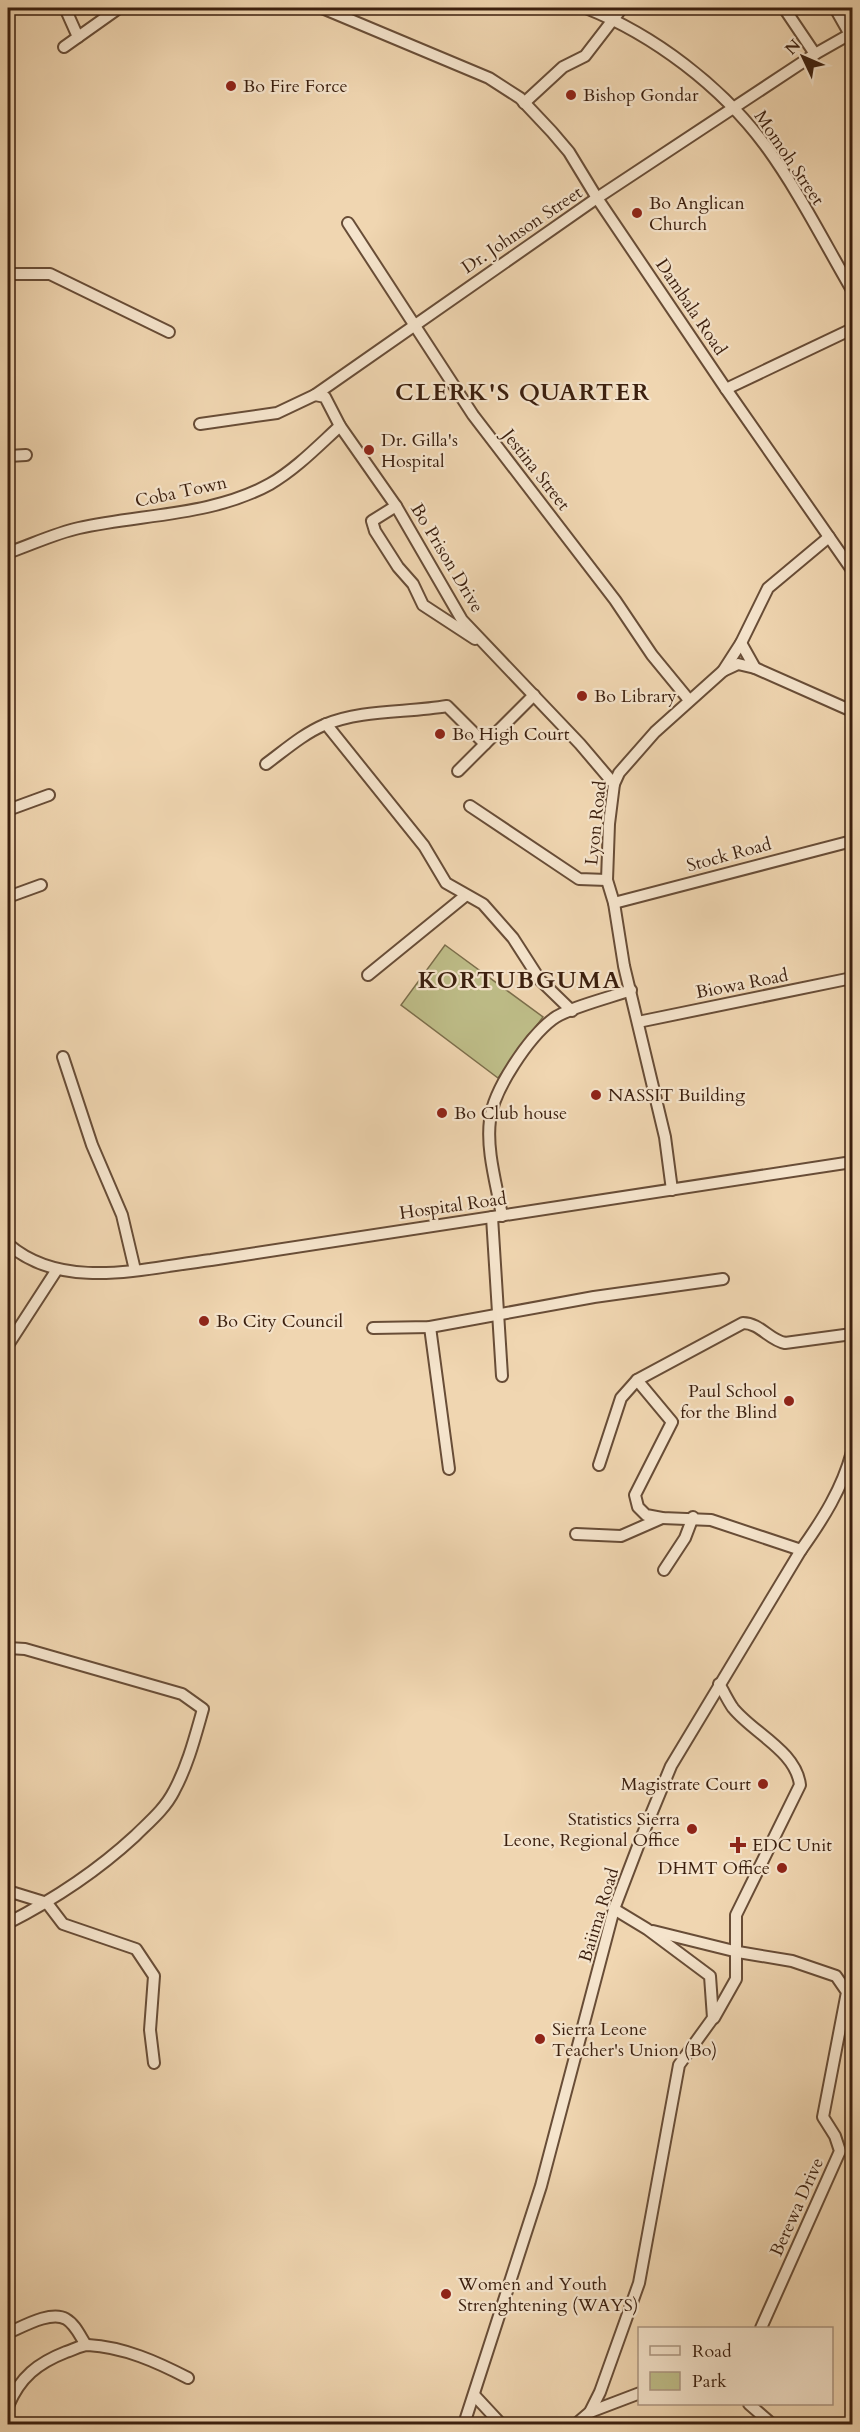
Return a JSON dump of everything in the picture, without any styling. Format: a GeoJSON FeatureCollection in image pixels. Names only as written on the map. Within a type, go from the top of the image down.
{"type":"FeatureCollection","features":[{"type":"Feature","properties":{"kind":"street"},"geometry":{"type":"LineString","coordinates":[[65,8],[78,37]]}},
{"type":"Feature","properties":{"kind":"street"},"geometry":{"type":"LineString","coordinates":[[64,47],[119,8]]}},
{"type":"Feature","properties":{"kind":"street","name":"Dambala Road"},"geometry":{"type":"LineString","coordinates":[[322,8],[489,78],[524,102],[569,152],[597,198],[726,389],[852,570]]}},
{"type":"Feature","properties":{"kind":"street","name":"Momoh Street"},"geometry":{"type":"LineString","coordinates":[[586,8],[612,18],[675,58],[734,107],[766,146],[852,290]]}},
{"type":"Feature","properties":{"kind":"street"},"geometry":{"type":"LineString","coordinates":[[524,102],[563,66],[585,56],[612,18],[622,8]]}},
{"type":"Feature","properties":{"kind":"street"},"geometry":{"type":"LineString","coordinates":[[784,8],[815,54]]}},
{"type":"Feature","properties":{"kind":"street"},"geometry":{"type":"LineString","coordinates":[[835,8],[852,36]]}},
{"type":"Feature","properties":{"kind":"street","name":"Dr. Johnson Street"},"geometry":{"type":"LineString","coordinates":[[200,424],[277,413],[315,395],[597,198],[815,54],[852,36]]}},
{"type":"Feature","properties":{"kind":"street","name":"Jestina Street"},"geometry":{"type":"LineString","coordinates":[[348,223],[473,415],[615,600],[652,655],[689,700]]}},
{"type":"Feature","properties":{"kind":"street"},"geometry":{"type":"LineString","coordinates":[[8,274],[50,274],[169,332]]}},
{"type":"Feature","properties":{"kind":"street"},"geometry":{"type":"LineString","coordinates":[[726,389],[852,329]]}},
{"type":"Feature","properties":{"kind":"street","name":"Bo Prison Drive"},"geometry":{"type":"LineString","coordinates":[[315,395],[325,397],[340,426],[396,506],[462,620],[580,744],[614,784]]}},
{"type":"Feature","properties":{"kind":"street","name":"Coba Town"},"geometry":{"type":"LineString","coordinates":[[10,552],[77,528],[195,510],[269,485],[296,466],[340,426]]}},
{"type":"Feature","properties":{"kind":"street"},"geometry":{"type":"LineString","coordinates":[[8,456],[27,454]]}},
{"type":"Feature","properties":{"kind":"street"},"geometry":{"type":"LineString","coordinates":[[396,506],[372,521],[375,531],[398,567],[412,584],[423,605],[486,645]]}},
{"type":"Feature","properties":{"kind":"street","name":"Lyon Road"},"geometry":{"type":"LineString","coordinates":[[672,1190],[665,1137],[624,966],[614,903],[607,880],[614,784],[619,773],[655,732],[723,671],[741,643],[768,588],[829,537]]}},
{"type":"Feature","properties":{"kind":"street"},"geometry":{"type":"LineString","coordinates":[[741,643],[755,668]]}},
{"type":"Feature","properties":{"kind":"street"},"geometry":{"type":"LineString","coordinates":[[723,671],[738,664],[755,668],[852,711]]}},
{"type":"Feature","properties":{"kind":"street"},"geometry":{"type":"LineString","coordinates":[[458,771],[534,695]]}},
{"type":"Feature","properties":{"kind":"street"},"geometry":{"type":"LineString","coordinates":[[266,764],[308,733],[326,724],[374,712],[412,712],[447,706],[484,744]]}},
{"type":"Feature","properties":{"kind":"street"},"geometry":{"type":"LineString","coordinates":[[326,724],[424,846],[447,884],[483,904],[513,939],[540,980],[572,1011]]}},
{"type":"Feature","properties":{"kind":"street"},"geometry":{"type":"LineString","coordinates":[[8,810],[49,795]]}},
{"type":"Feature","properties":{"kind":"street"},"geometry":{"type":"LineString","coordinates":[[470,806],[579,879],[607,880]]}},
{"type":"Feature","properties":{"kind":"street","name":"Stock Road"},"geometry":{"type":"LineString","coordinates":[[614,903],[852,841]]}},
{"type":"Feature","properties":{"kind":"street"},"geometry":{"type":"LineString","coordinates":[[8,897],[41,885]]}},
{"type":"Feature","properties":{"kind":"street"},"geometry":{"type":"LineString","coordinates":[[368,975],[465,896]]}},
{"type":"Feature","properties":{"kind":"street","name":"Biowa Road"},"geometry":{"type":"LineString","coordinates":[[638,1022],[852,978]]}},
{"type":"Feature","properties":{"kind":"street"},"geometry":{"type":"LineString","coordinates":[[502,1377],[498,1315],[497,1217],[490,1118],[502,1087],[525,1049],[554,1018],[631,990]]}},
{"type":"Feature","properties":{"kind":"street"},"geometry":{"type":"LineString","coordinates":[[63,1057],[92,1145],[122,1215],[135,1270]]}},
{"type":"Feature","properties":{"kind":"street","name":"Hospital Road"},"geometry":{"type":"LineString","coordinates":[[56,1271],[106,1273],[135,1270],[852,1162]]}},
{"type":"Feature","properties":{"kind":"street"},"geometry":{"type":"LineString","coordinates":[[8,1244],[20,1255],[56,1271],[8,1346]]}},
{"type":"Feature","properties":{"kind":"street"},"geometry":{"type":"LineString","coordinates":[[373,1328],[430,1327],[594,1297],[723,1279]]}},
{"type":"Feature","properties":{"kind":"street"},"geometry":{"type":"LineString","coordinates":[[599,1465],[621,1398],[637,1380],[743,1323],[751,1323],[776,1341],[785,1343],[852,1334]]}},
{"type":"Feature","properties":{"kind":"street"},"geometry":{"type":"LineString","coordinates":[[430,1327],[449,1468]]}},
{"type":"Feature","properties":{"kind":"street"},"geometry":{"type":"LineString","coordinates":[[637,1380],[672,1422],[635,1495],[638,1508],[646,1515],[662,1518],[693,1517],[711,1520],[801,1550]]}},
{"type":"Feature","properties":{"kind":"street","name":"Baiima Road"},"geometry":{"type":"LineString","coordinates":[[464,2424],[475,2396],[541,2186],[614,1909],[671,1766],[801,1550],[825,1517],[846,1474],[852,1452]]}},
{"type":"Feature","properties":{"kind":"street"},"geometry":{"type":"LineString","coordinates":[[664,1570],[685,1538],[693,1517]]}},
{"type":"Feature","properties":{"kind":"street"},"geometry":{"type":"LineString","coordinates":[[576,1534],[621,1536],[662,1518]]}},
{"type":"Feature","properties":{"kind":"street"},"geometry":{"type":"LineString","coordinates":[[8,1648],[26,1649],[182,1694],[203,1709],[188,1760],[174,1794],[157,1815],[91,1875],[47,1903],[8,1923]]}},
{"type":"Feature","properties":{"kind":"street"},"geometry":{"type":"LineString","coordinates":[[590,2412],[600,2392],[639,2283],[679,2065],[713,2018],[736,1979],[738,1952],[736,1915],[800,1785],[799,1772],[734,1708],[719,1684]]}},
{"type":"Feature","properties":{"kind":"street"},"geometry":{"type":"LineString","coordinates":[[8,1891],[47,1903],[63,1924],[136,1949],[154,1976],[150,2030],[154,2063]]}},
{"type":"Feature","properties":{"kind":"street"},"geometry":{"type":"LineString","coordinates":[[614,1909],[647,1929],[710,1976],[713,2018]]}},
{"type":"Feature","properties":{"kind":"street","name":"Berewa Drive"},"geometry":{"type":"LineString","coordinates":[[647,1929],[738,1952],[792,1961],[837,1976],[847,1992],[823,2117],[835,2136],[840,2151],[761,2327]]}},
{"type":"Feature","properties":{"kind":"street"},"geometry":{"type":"LineString","coordinates":[[8,2333],[51,2317],[64,2317],[72,2324],[86,2345]]}},
{"type":"Feature","properties":{"kind":"street"},"geometry":{"type":"LineString","coordinates":[[8,2406],[13,2393],[28,2373],[42,2361],[86,2345],[150,2358],[188,2378]]}},
{"type":"Feature","properties":{"kind":"street"},"geometry":{"type":"LineString","coordinates":[[576,2424],[590,2412],[638,2393]]}},
{"type":"Feature","properties":{"kind":"street"},"geometry":{"type":"LineString","coordinates":[[475,2396],[501,2424]]}},
{"type":"Feature","properties":{"kind":"street"},"geometry":{"type":"LineString","coordinates":[[751,2405],[772,2424]]}},
{"type":"Feature","properties":{"kind":"green space"},"geometry":{"type":"Polygon","coordinates":[[[445,945],[543,1017],[498,1078],[401,1005],[445,945]]]}},
{"type":"Feature","properties":{"kind":"place","name":"Bo Fire Force"},"geometry":{"type":"Point","coordinates":[231,86]}},
{"type":"Feature","properties":{"kind":"place","name":"Bishop Gondar"},"geometry":{"type":"Point","coordinates":[571,95]}},
{"type":"Feature","properties":{"kind":"place","name":"Bo Anglican Church"},"geometry":{"type":"Point","coordinates":[637,213]}},
{"type":"Feature","properties":{"kind":"place","name":"Dr. Gilla's Hospital"},"geometry":{"type":"Point","coordinates":[369,450]}},
{"type":"Feature","properties":{"kind":"place","name":"Bo Library"},"geometry":{"type":"Point","coordinates":[582,696]}},
{"type":"Feature","properties":{"kind":"place","name":"Bo High Court"},"geometry":{"type":"Point","coordinates":[440,734]}},
{"type":"Feature","properties":{"kind":"place","name":"NASSIT Building"},"geometry":{"type":"Point","coordinates":[596,1095]}},
{"type":"Feature","properties":{"kind":"place","name":"Bo Club house"},"geometry":{"type":"Point","coordinates":[442,1113]}},
{"type":"Feature","properties":{"kind":"place","name":"Bo City Council"},"geometry":{"type":"Point","coordinates":[204,1321]}},
{"type":"Feature","properties":{"kind":"place","name":"Paul School for the Blind"},"geometry":{"type":"Point","coordinates":[789,1401]}},
{"type":"Feature","properties":{"kind":"place","name":"Magistrate Court"},"geometry":{"type":"Point","coordinates":[763,1784]}},
{"type":"Feature","properties":{"kind":"place","name":"Statistics Sierra Leone, Regional Office"},"geometry":{"type":"Point","coordinates":[692,1829]}},
{"type":"Feature","properties":{"kind":"place","name":"EDC Unit"},"geometry":{"type":"Point","coordinates":[738,1845]}},
{"type":"Feature","properties":{"kind":"place","name":"DHMT Office"},"geometry":{"type":"Point","coordinates":[782,1868]}},
{"type":"Feature","properties":{"kind":"place","name":"Sierra Leone Teacher's Union (Bo)"},"geometry":{"type":"Point","coordinates":[540,2039]}},
{"type":"Feature","properties":{"kind":"place","name":"Women and Youth Strenghtening (WAYS)"},"geometry":{"type":"Point","coordinates":[446,2294]}},
{"type":"Feature","properties":{"kind":"district","name":"CLERK'S QUARTER"},"geometry":{"type":"Point","coordinates":[523,392]}},
{"type":"Feature","properties":{"kind":"district","name":"KORTUBGUMA"},"geometry":{"type":"Point","coordinates":[520,980]}}]}
